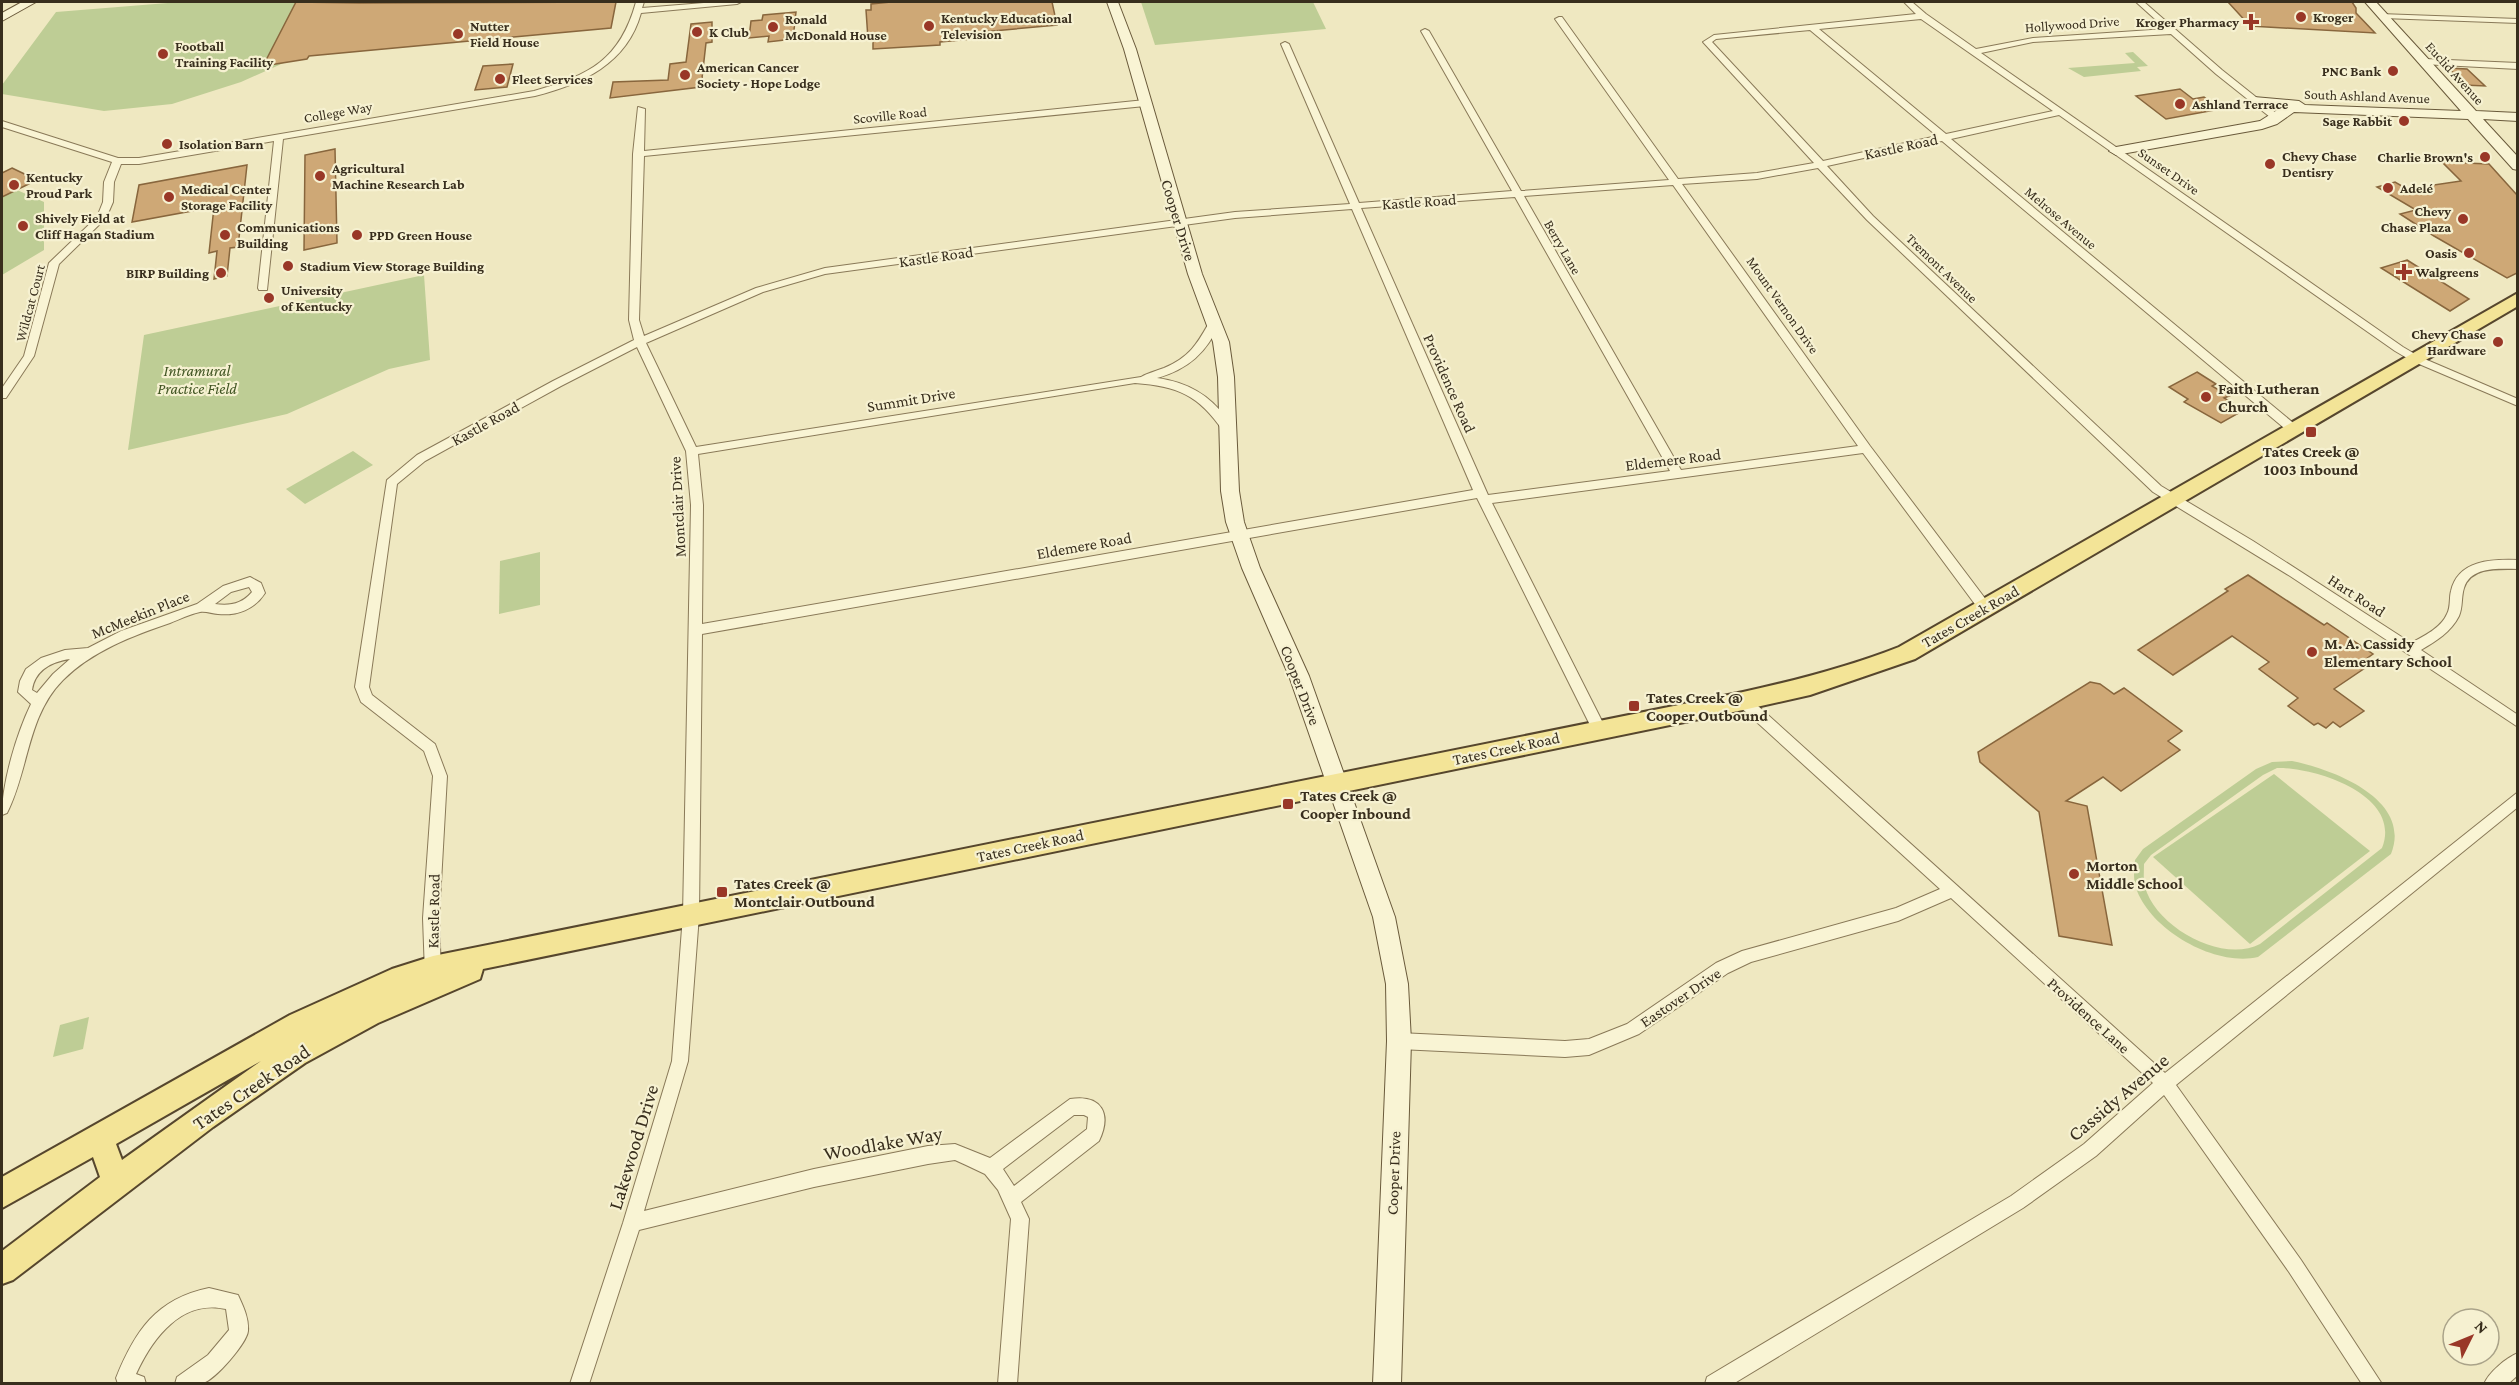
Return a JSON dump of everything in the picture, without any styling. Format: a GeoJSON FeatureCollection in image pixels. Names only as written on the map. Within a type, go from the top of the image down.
{"type":"FeatureCollection","features":[{"type":"Feature","properties":{"kind":"main road"},"geometry":{"type":"LineString","coordinates":[[2,11],[18,2]]}},
{"type":"Feature","properties":{"kind":"main road"},"geometry":{"type":"LineString","coordinates":[[2,18],[30,2]]}},
{"type":"Feature","properties":{"kind":"main road","name":"Cooper Drive"},"geometry":{"type":"LineString","coordinates":[[1112,2],[1124,31],[1179,222],[1225,361],[1230,491],[1239,535],[1299,676],[1384,917],[1397,984],[1399,1041],[1387,1383]]}},
{"type":"Feature","properties":{"kind":"main road","name":"Euclid Avenue"},"geometry":{"type":"LineString","coordinates":[[2370,2],[2517,166]]}},
{"type":"Feature","properties":{"kind":"main road"},"geometry":{"type":"LineString","coordinates":[[2254,102],[2292,103],[2307,108]]}},
{"type":"Feature","properties":{"kind":"main road","name":"South Ashland Avenue"},"geometry":{"type":"LineString","coordinates":[[2116,151],[2185,136],[2262,125],[2278,119],[2285,110],[2307,108],[2517,117]]}},
{"type":"Feature","properties":{"kind":"main road","name":"Tates Creek Road"},"geometry":{"type":"LineString","coordinates":[[2,1269],[272,1069],[433,976],[525,950],[1743,701],[1866,669],[1907,653],[2416,359],[2517,298]]}},
{"type":"Feature","properties":{"kind":"main road","name":"Tates Creek Road"},"geometry":{"type":"LineString","coordinates":[[2,1193],[300,1024],[401,977],[433,976]]}},
{"type":"Feature","properties":{"kind":"main road"},"geometry":{"type":"LineString","coordinates":[[99,1138],[117,1182]]}},
{"type":"Feature","properties":{"kind":"street"},"geometry":{"type":"LineString","coordinates":[[639,6],[737,2]]}},
{"type":"Feature","properties":{"kind":"street","name":"Sunset Drive"},"geometry":{"type":"LineString","coordinates":[[1908,2],[1923,16],[2416,359],[2517,403]]}},
{"type":"Feature","properties":{"kind":"street"},"geometry":{"type":"LineString","coordinates":[[2140,2],[2254,102],[2278,119]]}},
{"type":"Feature","properties":{"kind":"street","name":"College Way"},"geometry":{"type":"LineString","coordinates":[[2,124],[117,161],[160,158],[535,93],[569,83],[594,72],[614,56],[639,6]]}},
{"type":"Feature","properties":{"kind":"street"},"geometry":{"type":"LineString","coordinates":[[1812,27],[1923,16]]}},
{"type":"Feature","properties":{"kind":"street"},"geometry":{"type":"LineString","coordinates":[[2383,16],[2517,21]]}},
{"type":"Feature","properties":{"kind":"street","name":"Mount Vernon Drive"},"geometry":{"type":"LineString","coordinates":[[1559,19],[1866,449],[1985,608]]}},
{"type":"Feature","properties":{"kind":"street","name":"Tremont Avenue"},"geometry":{"type":"LineString","coordinates":[[1812,27],[1714,37],[1707,40],[1708,45],[1870,218],[2157,489],[2176,498]]}},
{"type":"Feature","properties":{"kind":"street","name":"Melrose Avenue"},"geometry":{"type":"LineString","coordinates":[[1812,27],[2293,429]]}},
{"type":"Feature","properties":{"kind":"street","name":"Berry Lane"},"geometry":{"type":"LineString","coordinates":[[1425,31],[1678,475]]}},
{"type":"Feature","properties":{"kind":"street","name":"Hollywood Drive"},"geometry":{"type":"LineString","coordinates":[[1974,51],[2033,40],[2172,31]]}},
{"type":"Feature","properties":{"kind":"street","name":"Providence Road"},"geometry":{"type":"LineString","coordinates":[[1285,44],[1482,497],[1599,729]]}},
{"type":"Feature","properties":{"kind":"street"},"geometry":{"type":"LineString","coordinates":[[2425,62],[2517,66]]}},
{"type":"Feature","properties":{"kind":"street","name":"Scoville Road"},"geometry":{"type":"LineString","coordinates":[[638,154],[1145,103]]}},
{"type":"Feature","properties":{"kind":"street","name":"Montclair Drive"},"geometry":{"type":"LineString","coordinates":[[641,110],[634,320],[640,342],[692,451],[697,505],[691,915]]}},
{"type":"Feature","properties":{"kind":"street","name":"Kastle Road"},"geometry":{"type":"LineString","coordinates":[[433,976],[431,918],[440,776],[430,748],[366,698],[362,687],[392,483],[398,475],[421,458],[577,373],[731,301],[815,273],[1179,222],[1517,193],[1757,176],[2061,112]]}},
{"type":"Feature","properties":{"kind":"street"},"geometry":{"type":"LineString","coordinates":[[263,288],[279,136]]}},
{"type":"Feature","properties":{"kind":"street","name":"Wildcat Court"},"geometry":{"type":"LineString","coordinates":[[2,395],[29,356],[54,263],[101,218],[108,202],[109,182],[117,161]]}},
{"type":"Feature","properties":{"kind":"street","name":"Summit Drive"},"geometry":{"type":"LineString","coordinates":[[692,451],[1158,375],[1188,361],[1209,338],[1214,323]]}},
{"type":"Feature","properties":{"kind":"street","name":"Summit Drive"},"geometry":{"type":"LineString","coordinates":[[1135,380],[1164,383],[1191,391],[1211,405],[1227,428]]}},
{"type":"Feature","properties":{"kind":"street","name":"Eldemere Road"},"geometry":{"type":"LineString","coordinates":[[694,630],[1239,535],[1482,497],[1678,475],[1866,449]]}},
{"type":"Feature","properties":{"kind":"street","name":"Hart Road"},"geometry":{"type":"LineString","coordinates":[[2176,498],[2411,650],[2517,722]]}},
{"type":"Feature","properties":{"kind":"street"},"geometry":{"type":"LineString","coordinates":[[2411,650],[2451,620],[2457,605],[2458,589],[2470,571],[2488,565],[2517,565]]}},
{"type":"Feature","properties":{"kind":"street","name":"McMeekin Place"},"geometry":{"type":"LineString","coordinates":[[2,809],[29,722],[47,689],[73,663],[90,651],[135,631],[202,607]]}},
{"type":"Feature","properties":{"kind":"street","name":"McMeekin Place"},"geometry":{"type":"LineString","coordinates":[[39,702],[25,692],[25,679],[33,669],[47,660],[90,651]]}},
{"type":"Feature","properties":{"kind":"street","name":"Providence Lane"},"geometry":{"type":"LineString","coordinates":[[1743,701],[2165,1083],[2295,1266],[2373,1383]]}},
{"type":"Feature","properties":{"kind":"street","name":"Cassidy Avenue"},"geometry":{"type":"LineString","coordinates":[[1714,1383],[2017,1202],[2090,1150],[2165,1083],[2517,798]]}},
{"type":"Feature","properties":{"kind":"street","name":"Eastover Drive"},"geometry":{"type":"LineString","coordinates":[[1399,1041],[1589,1047],[1633,1029],[1722,969],[1748,956],[1898,914],[1952,891]]}},
{"type":"Feature","properties":{"kind":"street","name":"Lakewood Drive"},"geometry":{"type":"LineString","coordinates":[[579,1383],[632,1223],[680,1061],[691,915]]}},
{"type":"Feature","properties":{"kind":"street"},"geometry":{"type":"LineString","coordinates":[[991,1168],[1070,1107],[1090,1106],[1098,1116],[1098,1126],[1093,1135],[1013,1198]]}},
{"type":"Feature","properties":{"kind":"street","name":"Woodlake Way"},"geometry":{"type":"LineString","coordinates":[[632,1223],[814,1178],[928,1155],[955,1152],[991,1168],[1013,1198],[1020,1219],[1007,1383]]}},
{"type":"Feature","properties":{"kind":"street"},"geometry":{"type":"LineString","coordinates":[[126,1382],[145,1337],[161,1320],[183,1305],[210,1297],[232,1301],[237,1313],[239,1332],[222,1357],[202,1374],[184,1383]]}},
{"type":"Feature","properties":{"kind":"street"},"geometry":{"type":"LineString","coordinates":[[2493,1383],[2517,1362]]}},
{"type":"Feature","properties":{"kind":"green space","name":"Football Training Facility"},"geometry":{"type":"Polygon","coordinates":[[[180,2],[331,2],[342,5],[394,2],[384,25],[297,57],[241,82],[172,104],[104,111],[2,94],[2,85],[56,12],[180,2]]]}},
{"type":"Feature","properties":{"kind":"green space"},"geometry":{"type":"Polygon","coordinates":[[[1141,2],[1313,2],[1326,29],[1155,45],[1141,2]]]}},
{"type":"Feature","properties":{"kind":"green space"},"geometry":{"type":"Polygon","coordinates":[[[2133,52],[2148,66],[2137,67],[2141,71],[2084,77],[2068,68],[2135,63],[2125,53],[2133,52]]]}},
{"type":"Feature","properties":{"kind":"green space","name":"Shively Field at Cliff Hagan Stadium"},"geometry":{"type":"Polygon","coordinates":[[[12,168],[37,180],[17,190],[44,202],[44,250],[2,275],[2,173],[12,168]]]}},
{"type":"Feature","properties":{"kind":"green space","name":"Intramural Practice Field"},"geometry":{"type":"Polygon","coordinates":[[[424,275],[430,360],[389,369],[287,414],[128,450],[144,335],[424,275]]]}},
{"type":"Feature","properties":{"kind":"green space"},"geometry":{"type":"Polygon","coordinates":[[[353,451],[373,465],[305,504],[286,489],[353,451]]]}},
{"type":"Feature","properties":{"kind":"green space"},"geometry":{"type":"Polygon","coordinates":[[[540,552],[540,605],[499,614],[500,561],[540,552]]]}},
{"type":"Feature","properties":{"kind":"green space"},"geometry":{"type":"Polygon","coordinates":[[[2292,761],[2309,765],[2347,779],[2365,790],[2380,803],[2390,817],[2395,835],[2391,854],[2258,957],[2241,959],[2204,951],[2169,931],[2143,903],[2136,888],[2135,860],[2143,849],[2256,769],[2272,762],[2292,761]],[[2277,768],[2263,775],[2151,855],[2144,864],[2144,884],[2152,902],[2162,916],[2176,928],[2192,938],[2228,949],[2245,949],[2260,944],[2382,848],[2385,829],[2380,813],[2368,799],[2352,788],[2332,779],[2293,769],[2277,768]]]}},
{"type":"Feature","properties":{"kind":"green space"},"geometry":{"type":"Polygon","coordinates":[[[2274,774],[2370,851],[2250,944],[2153,857],[2274,774]]]}},
{"type":"Feature","properties":{"kind":"green space"},"geometry":{"type":"Polygon","coordinates":[[[89,1017],[83,1049],[53,1057],[60,1025],[89,1017]]]}},
{"type":"Feature","properties":{"kind":"building","name":"Nutter Field House"},"geometry":{"type":"Polygon","coordinates":[[[296,2],[616,2],[611,28],[309,56],[307,59],[263,66],[296,2]]]}},
{"type":"Feature","properties":{"kind":"building","name":"Kentucky Educational Television"},"geometry":{"type":"Polygon","coordinates":[[[1052,2],[1057,25],[982,32],[979,37],[940,42],[940,45],[873,49],[873,38],[868,39],[866,10],[871,10],[871,4],[1052,2]]]}},
{"type":"Feature","properties":{"kind":"building","name":"Kroger"},"geometry":{"type":"Polygon","coordinates":[[[2228,2],[2352,2],[2356,13],[2375,33],[2250,26],[2228,2]]]}},
{"type":"Feature","properties":{"kind":"building","name":"Ronald McDonald House"},"geometry":{"type":"Polygon","coordinates":[[[796,12],[793,39],[768,42],[769,36],[749,38],[751,21],[762,20],[763,15],[796,12]]]}},
{"type":"Feature","properties":{"kind":"building"},"geometry":{"type":"Polygon","coordinates":[[[712,22],[712,42],[706,43],[701,87],[610,98],[613,82],[668,80],[670,64],[686,62],[691,24],[712,22]]]}},
{"type":"Feature","properties":{"kind":"building","name":"Fleet Services"},"geometry":{"type":"Polygon","coordinates":[[[513,64],[507,87],[475,90],[483,66],[513,64]]]}},
{"type":"Feature","properties":{"kind":"building"},"geometry":{"type":"Polygon","coordinates":[[[2449,68],[2467,69],[2485,86],[2464,85],[2449,68]]]}},
{"type":"Feature","properties":{"kind":"building","name":"Ashland Terrace"},"geometry":{"type":"Polygon","coordinates":[[[2180,89],[2193,99],[2204,97],[2220,109],[2166,119],[2136,96],[2180,89]]]}},
{"type":"Feature","properties":{"kind":"building"},"geometry":{"type":"Polygon","coordinates":[[[335,149],[337,243],[304,250],[305,155],[335,149]]]}},
{"type":"Feature","properties":{"kind":"building","name":"Chevy Chase Plaza"},"geometry":{"type":"Polygon","coordinates":[[[2442,162],[2489,164],[2517,195],[2517,273],[2507,278],[2434,236],[2400,214],[2416,210],[2377,187],[2395,182],[2407,189],[2461,181],[2442,162]]]}},
{"type":"Feature","properties":{"kind":"building"},"geometry":{"type":"Polygon","coordinates":[[[247,165],[238,247],[230,248],[227,276],[214,279],[217,251],[209,253],[214,207],[132,222],[139,185],[247,165]]]}},
{"type":"Feature","properties":{"kind":"building","name":"Kentucky Proud Park"},"geometry":{"type":"Polygon","coordinates":[[[12,168],[37,180],[2,197],[2,173],[12,168]]]}},
{"type":"Feature","properties":{"kind":"building","name":"Walgreens"},"geometry":{"type":"Polygon","coordinates":[[[2407,260],[2469,299],[2450,311],[2381,268],[2407,260]]]}},
{"type":"Feature","properties":{"kind":"building","name":"Faith Lutheran Church"},"geometry":{"type":"Polygon","coordinates":[[[2197,372],[2216,384],[2212,386],[2229,396],[2224,398],[2244,410],[2221,423],[2184,402],[2188,399],[2169,387],[2197,372]]]}},
{"type":"Feature","properties":{"kind":"building","name":"M. A. Cassidy Elementary School"},"geometry":{"type":"Polygon","coordinates":[[[2248,575],[2373,654],[2359,664],[2365,668],[2334,689],[2364,711],[2340,727],[2333,722],[2326,728],[2318,723],[2314,725],[2288,706],[2298,698],[2259,669],[2269,662],[2232,636],[2173,675],[2138,650],[2228,591],[2225,589],[2248,575]]]}},
{"type":"Feature","properties":{"kind":"building","name":"Morton Middle School"},"geometry":{"type":"Polygon","coordinates":[[[2090,682],[2100,684],[2114,694],[2124,688],[2182,731],[2168,741],[2180,750],[2121,791],[2103,777],[2066,801],[2087,806],[2112,945],[2059,936],[2039,812],[1980,762],[1978,752],[2090,682]]]}},
{"type":"Feature","properties":{"kind":"place","name":"Kroger"},"geometry":{"type":"Point","coordinates":[2301,17]}},
{"type":"Feature","properties":{"kind":"place","name":"Kroger Pharmacy"},"geometry":{"type":"Point","coordinates":[2251,22]}},
{"type":"Feature","properties":{"kind":"place","name":"Kentucky Educational Television"},"geometry":{"type":"Point","coordinates":[929,26]}},
{"type":"Feature","properties":{"kind":"place","name":"Ronald McDonald House"},"geometry":{"type":"Point","coordinates":[773,27]}},
{"type":"Feature","properties":{"kind":"place","name":"K Club"},"geometry":{"type":"Point","coordinates":[697,32]}},
{"type":"Feature","properties":{"kind":"place","name":"Nutter Field House"},"geometry":{"type":"Point","coordinates":[458,34]}},
{"type":"Feature","properties":{"kind":"place","name":"Football Training Facility"},"geometry":{"type":"Point","coordinates":[163,54]}},
{"type":"Feature","properties":{"kind":"place","name":"PNC Bank"},"geometry":{"type":"Point","coordinates":[2393,71]}},
{"type":"Feature","properties":{"kind":"place","name":"American Cancer Society - Hope Lodge"},"geometry":{"type":"Point","coordinates":[685,75]}},
{"type":"Feature","properties":{"kind":"place","name":"Fleet Services"},"geometry":{"type":"Point","coordinates":[500,79]}},
{"type":"Feature","properties":{"kind":"place","name":"Ashland Terrace"},"geometry":{"type":"Point","coordinates":[2180,104]}},
{"type":"Feature","properties":{"kind":"place","name":"Sage Rabbit"},"geometry":{"type":"Point","coordinates":[2404,121]}},
{"type":"Feature","properties":{"kind":"place","name":"Isolation Barn"},"geometry":{"type":"Point","coordinates":[167,144]}},
{"type":"Feature","properties":{"kind":"place","name":"Charlie Brown's"},"geometry":{"type":"Point","coordinates":[2485,157]}},
{"type":"Feature","properties":{"kind":"place","name":"Chevy Chase Dentisry"},"geometry":{"type":"Point","coordinates":[2270,164]}},
{"type":"Feature","properties":{"kind":"place","name":"Agricultural Machine Research Lab"},"geometry":{"type":"Point","coordinates":[320,176]}},
{"type":"Feature","properties":{"kind":"place","name":"Kentucky Proud Park"},"geometry":{"type":"Point","coordinates":[14,185]}},
{"type":"Feature","properties":{"kind":"place","name":"Adelé"},"geometry":{"type":"Point","coordinates":[2388,188]}},
{"type":"Feature","properties":{"kind":"place","name":"Medical Center Storage Facility"},"geometry":{"type":"Point","coordinates":[169,197]}},
{"type":"Feature","properties":{"kind":"place","name":"Chevy Chase Plaza"},"geometry":{"type":"Point","coordinates":[2463,219]}},
{"type":"Feature","properties":{"kind":"place","name":"Shively Field at Cliff Hagan Stadium"},"geometry":{"type":"Point","coordinates":[23,226]}},
{"type":"Feature","properties":{"kind":"place","name":"Communications Building"},"geometry":{"type":"Point","coordinates":[225,235]}},
{"type":"Feature","properties":{"kind":"place","name":"PPD Green House"},"geometry":{"type":"Point","coordinates":[357,235]}},
{"type":"Feature","properties":{"kind":"place","name":"Oasis"},"geometry":{"type":"Point","coordinates":[2469,253]}},
{"type":"Feature","properties":{"kind":"place","name":"Stadium View Storage Building"},"geometry":{"type":"Point","coordinates":[288,266]}},
{"type":"Feature","properties":{"kind":"place","name":"Walgreens"},"geometry":{"type":"Point","coordinates":[2404,272]}},
{"type":"Feature","properties":{"kind":"place","name":"BIRP Building"},"geometry":{"type":"Point","coordinates":[221,273]}},
{"type":"Feature","properties":{"kind":"place","name":"University of Kentucky"},"geometry":{"type":"Point","coordinates":[269,298]}},
{"type":"Feature","properties":{"kind":"place","name":"Chevy Chase Hardware"},"geometry":{"type":"Point","coordinates":[2498,342]}},
{"type":"Feature","properties":{"kind":"place","name":"Faith Lutheran Church"},"geometry":{"type":"Point","coordinates":[2206,397]}},
{"type":"Feature","properties":{"kind":"place","name":"Tates Creek @ 1003 Inbound"},"geometry":{"type":"Point","coordinates":[2311,432]}},
{"type":"Feature","properties":{"kind":"place","name":"M. A. Cassidy Elementary School"},"geometry":{"type":"Point","coordinates":[2312,652]}},
{"type":"Feature","properties":{"kind":"place","name":"Tates Creek @ Cooper Outbound"},"geometry":{"type":"Point","coordinates":[1634,706]}},
{"type":"Feature","properties":{"kind":"place","name":"Tates Creek @ Cooper Inbound"},"geometry":{"type":"Point","coordinates":[1288,804]}},
{"type":"Feature","properties":{"kind":"place","name":"Morton Middle School"},"geometry":{"type":"Point","coordinates":[2074,874]}},
{"type":"Feature","properties":{"kind":"place","name":"Tates Creek @ Montclair Outbound"},"geometry":{"type":"Point","coordinates":[722,892]}}]}
